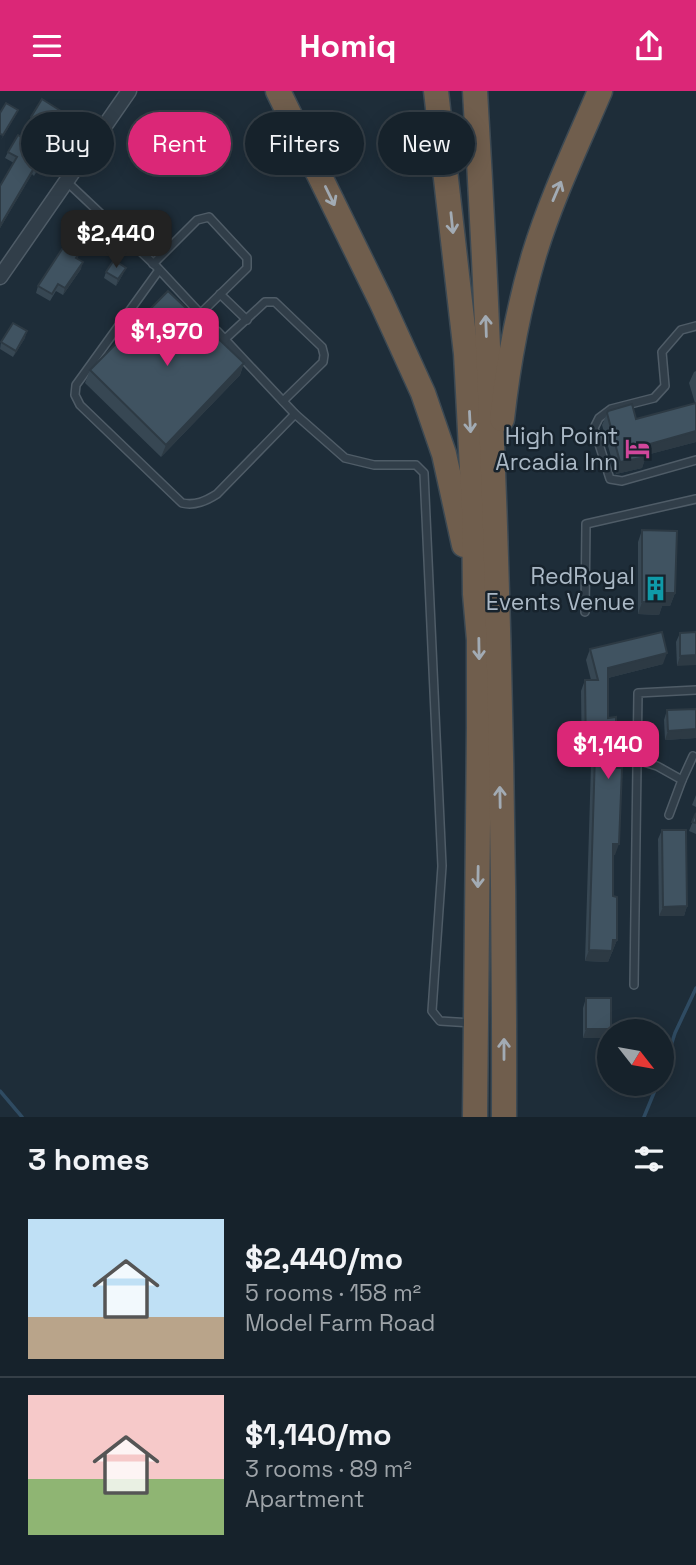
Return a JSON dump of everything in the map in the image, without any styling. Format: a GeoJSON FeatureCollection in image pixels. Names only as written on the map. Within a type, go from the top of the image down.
{"type":"FeatureCollection","features":[{"type":"Feature","properties":{"kind":"highway"},"geometry":{"type":"LineString","coordinates":[[278,91],[423,393],[444,454],[475,594]]}},
{"type":"Feature","properties":{"kind":"highway"},"geometry":{"type":"LineString","coordinates":[[436,91],[466,354],[474,508],[475,594],[479,640],[475,1117]]}},
{"type":"Feature","properties":{"kind":"highway"},"geometry":{"type":"LineString","coordinates":[[475,91],[494,517],[504,953],[504,1117]]}},
{"type":"Feature","properties":{"kind":"highway"},"geometry":{"type":"LineString","coordinates":[[494,517],[501,478],[500,432],[505,392],[534,255],[552,204],[600,91]]}},
{"type":"Feature","properties":{"kind":"street"},"geometry":{"type":"LineString","coordinates":[[0,277],[129,91]]}},
{"type":"Feature","properties":{"kind":"lane"},"geometry":{"type":"LineString","coordinates":[[66,181],[156,267],[209,323]]}},
{"type":"Feature","properties":{"kind":"lane"},"geometry":{"type":"LineString","coordinates":[[200,314],[247,268],[248,262],[209,217],[197,220],[156,267],[76,386],[75,395],[80,405],[182,503],[187,504],[201,502],[217,494],[295,414]]}},
{"type":"Feature","properties":{"kind":"lane"},"geometry":{"type":"LineString","coordinates":[[220,294],[247,320]]}},
{"type":"Feature","properties":{"kind":"lane"},"geometry":{"type":"LineString","coordinates":[[224,340],[265,302],[275,302],[324,351],[323,362],[284,401]]}},
{"type":"Feature","properties":{"kind":"lane"},"geometry":{"type":"LineString","coordinates":[[696,326],[681,330],[662,352],[665,386],[654,398],[611,409],[599,418],[594,428],[610,479],[622,481],[696,460]]}},
{"type":"Feature","properties":{"kind":"lane"},"geometry":{"type":"LineString","coordinates":[[217,331],[295,414],[345,458],[374,465],[416,465],[424,473],[442,866],[432,1011],[440,1021],[477,1023]]}},
{"type":"Feature","properties":{"kind":"lane"},"geometry":{"type":"LineString","coordinates":[[585,612],[586,524],[696,499]]}},
{"type":"Feature","properties":{"kind":"lane"},"geometry":{"type":"LineString","coordinates":[[634,985],[638,693],[696,689]]}},
{"type":"Feature","properties":{"kind":"lane"},"geometry":{"type":"LineString","coordinates":[[669,815],[693,756]]}},
{"type":"Feature","properties":{"kind":"lane"},"geometry":{"type":"LineString","coordinates":[[637,760],[657,766],[682,780]]}},
{"type":"Feature","properties":{"kind":"building"},"geometry":{"type":"Polygon","coordinates":[[[42,99],[62,112],[34,112],[42,99]]]}},
{"type":"Feature","properties":{"kind":"building"},"geometry":{"type":"Polygon","coordinates":[[[6,103],[18,110],[3,135],[0,134],[0,113],[6,103]]]}},
{"type":"Feature","properties":{"kind":"building"},"geometry":{"type":"Polygon","coordinates":[[[18,135],[21,137],[21,175],[30,175],[0,226],[0,186],[17,157],[8,152],[18,135]]]}},
{"type":"Feature","properties":{"kind":"building"},"geometry":{"type":"Polygon","coordinates":[[[68,240],[82,248],[76,258],[83,262],[65,288],[58,284],[52,294],[38,286],[68,240]]]}},
{"type":"Feature","properties":{"kind":"building"},"geometry":{"type":"Polygon","coordinates":[[[114,260],[126,268],[118,279],[106,272],[114,260]]]}},
{"type":"Feature","properties":{"kind":"building"},"geometry":{"type":"Polygon","coordinates":[[[168,291],[244,363],[166,445],[90,370],[168,291]]]}},
{"type":"Feature","properties":{"kind":"building"},"geometry":{"type":"Polygon","coordinates":[[[13,323],[27,331],[16,351],[1,342],[13,323]]]}},
{"type":"Feature","properties":{"kind":"building","name":"High Point Arcadia Inn"},"geometry":{"type":"Polygon","coordinates":[[[696,403],[696,431],[643,446],[646,457],[620,462],[608,411],[632,404],[636,419],[696,403]]]}},
{"type":"Feature","properties":{"kind":"building","name":"RedRoyal Events Venue"},"geometry":{"type":"Polygon","coordinates":[[[642,530],[677,531],[675,593],[663,593],[663,602],[642,602],[642,530]]]}},
{"type":"Feature","properties":{"kind":"building"},"geometry":{"type":"Polygon","coordinates":[[[662,632],[667,653],[608,668],[608,718],[616,717],[616,768],[622,768],[619,844],[613,844],[613,896],[617,897],[617,940],[613,940],[612,951],[589,950],[595,754],[586,754],[585,680],[598,680],[590,649],[662,632]]]}},
{"type":"Feature","properties":{"kind":"building"},"geometry":{"type":"Polygon","coordinates":[[[696,632],[696,655],[680,656],[680,633],[696,632]]]}},
{"type":"Feature","properties":{"kind":"building"},"geometry":{"type":"Polygon","coordinates":[[[696,709],[696,729],[668,731],[667,710],[696,709]]]}},
{"type":"Feature","properties":{"kind":"building"},"geometry":{"type":"Polygon","coordinates":[[[662,830],[686,830],[687,906],[663,907],[662,830]]]}},
{"type":"Feature","properties":{"kind":"building"},"geometry":{"type":"Polygon","coordinates":[[[586,998],[611,998],[611,1019],[597,1019],[597,1029],[586,1029],[586,998]]]}},
{"type":"Feature","properties":{"kind":"waterway"},"geometry":{"type":"LineString","coordinates":[[674,1036],[696,988]]}},
{"type":"Feature","properties":{"kind":"waterway"},"geometry":{"type":"LineString","coordinates":[[0,1091],[22,1117]]}},
{"type":"Feature","properties":{"kind":"waterway"},"geometry":{"type":"LineString","coordinates":[[644,1117],[653,1096]]}},
{"type":"Feature","properties":{"kind":"place","name":"High Point Arcadia Inn"},"geometry":{"type":"Point","coordinates":[638,449]}},
{"type":"Feature","properties":{"kind":"place","name":"RedRoyal Events Venue"},"geometry":{"type":"Point","coordinates":[655,589]}}]}
